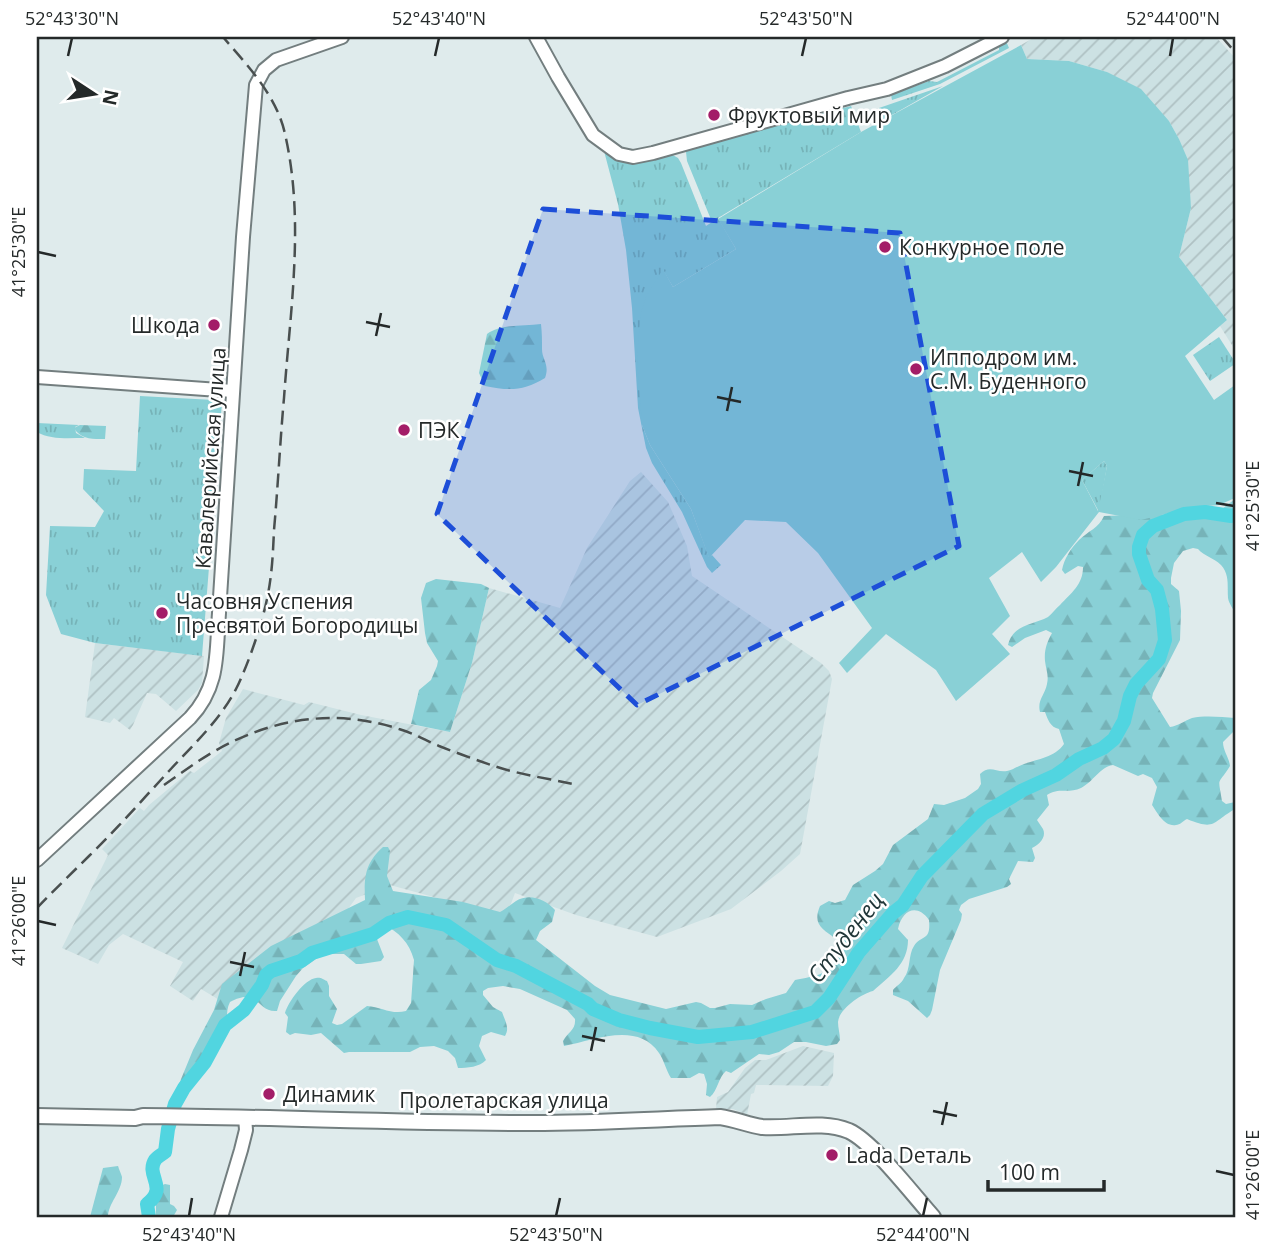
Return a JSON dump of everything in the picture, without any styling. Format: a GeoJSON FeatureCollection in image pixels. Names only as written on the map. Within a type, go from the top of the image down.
{"type":"FeatureCollection","features":[{"type":"Feature","properties":{"kind":"main road","name":"Пролетарская улица"},"geometry":{"type":"LineString","coordinates":[[37,1116],[187,1116],[534,1123],[720,1117],[733,1118],[761,1127],[826,1126],[850,1132],[862,1139],[933,1217]]}},
{"type":"Feature","properties":{"kind":"street","name":"Кавалерийская улица"},"geometry":{"type":"LineString","coordinates":[[37,860],[190,718],[206,699],[214,675],[216,653],[255,89],[259,76],[269,64],[342,37]]}},
{"type":"Feature","properties":{"kind":"street"},"geometry":{"type":"LineString","coordinates":[[536,37],[593,135],[619,154],[634,157],[887,89],[945,66],[1002,37]]}},
{"type":"Feature","properties":{"kind":"street"},"geometry":{"type":"LineString","coordinates":[[37,376],[233,391]]}},
{"type":"Feature","properties":{"kind":"street"},"geometry":{"type":"LineString","coordinates":[[221,1217],[246,1130],[245,1117]]}},
{"type":"Feature","properties":{"kind":"highlighted area"},"geometry":{"type":"Polygon","coordinates":[[[543,209],[900,233],[959,546],[637,705],[437,514],[543,209]]]}},
{"type":"Feature","properties":{"kind":"shaded area"},"geometry":{"type":"Polygon","coordinates":[[[1035,37],[1216,37],[1235,58],[1235,350],[1220,326],[1227,320],[1179,257],[1191,208],[1179,139],[1169,121],[1107,72],[1069,61],[1027,59],[1021,45],[1035,37]]]}},
{"type":"Feature","properties":{"kind":"shaded area"},"geometry":{"type":"Polygon","coordinates":[[[641,472],[668,502],[687,546],[692,576],[821,663],[832,679],[800,854],[781,871],[731,909],[657,937],[576,915],[515,893],[506,917],[390,885],[356,898],[343,916],[226,1004],[201,989],[193,1001],[170,986],[183,962],[123,934],[109,945],[98,964],[62,948],[108,855],[102,849],[140,808],[144,811],[190,771],[194,773],[222,751],[219,743],[226,718],[243,689],[304,705],[309,702],[450,732],[472,663],[489,588],[560,608],[587,548],[630,481],[641,472]]]}},
{"type":"Feature","properties":{"kind":"shaded area"},"geometry":{"type":"Polygon","coordinates":[[[95,643],[204,656],[202,683],[176,711],[156,694],[147,693],[130,730],[114,718],[110,723],[85,717],[95,643]]]}},
{"type":"Feature","properties":{"kind":"shaded area"},"geometry":{"type":"Polygon","coordinates":[[[803,1046],[834,1053],[833,1076],[828,1086],[756,1085],[754,1093],[751,1094],[747,1115],[733,1109],[716,1109],[717,1097],[728,1092],[745,1068],[755,1060],[766,1060],[803,1046]]]}},
{"type":"Feature","properties":{"kind":"green space"},"geometry":{"type":"Polygon","coordinates":[[[1006,41],[1009,48],[940,84],[892,100],[891,95],[929,81],[937,82],[999,50],[999,45],[1006,41]]]}},
{"type":"Feature","properties":{"kind":"green space","name":"Ипподром им. С.М. Буденного"},"geometry":{"type":"Polygon","coordinates":[[[1021,45],[1027,59],[1069,61],[1107,72],[1141,89],[1169,121],[1188,160],[1191,208],[1179,257],[1227,320],[1185,356],[1214,400],[1235,385],[1235,498],[1219,505],[1194,507],[1141,520],[1099,512],[1041,582],[1022,552],[989,578],[1010,616],[992,634],[1010,654],[956,701],[936,670],[886,634],[847,673],[839,663],[872,628],[818,553],[786,522],[745,520],[709,558],[691,509],[650,445],[642,425],[637,358],[641,312],[646,297],[663,269],[673,287],[736,249],[718,219],[861,132],[1021,45]],[[1104,461],[1082,480],[1098,511],[1107,466],[1104,461]]]}},
{"type":"Feature","properties":{"kind":"green space"},"geometry":{"type":"Polygon","coordinates":[[[943,86],[883,120],[879,108],[943,86]]]}},
{"type":"Feature","properties":{"kind":"green space"},"geometry":{"type":"Polygon","coordinates":[[[851,106],[861,132],[718,218],[736,249],[673,287],[663,270],[642,425],[650,445],[691,509],[709,557],[712,555],[721,565],[712,573],[646,448],[638,408],[626,250],[618,204],[604,151],[671,154],[678,158],[706,226],[712,222],[687,161],[686,152],[690,147],[851,106]]]}},
{"type":"Feature","properties":{"kind":"green space"},"geometry":{"type":"Polygon","coordinates":[[[541,324],[542,353],[547,369],[545,378],[516,389],[485,386],[479,373],[487,334],[506,327],[541,324]]]}},
{"type":"Feature","properties":{"kind":"green space"},"geometry":{"type":"Polygon","coordinates":[[[1219,337],[1235,364],[1210,381],[1193,355],[1219,337]]]}},
{"type":"Feature","properties":{"kind":"green space"},"geometry":{"type":"Polygon","coordinates":[[[140,396],[222,402],[202,656],[95,643],[61,634],[46,595],[50,526],[95,527],[104,511],[83,489],[84,469],[136,471],[140,396]]]}},
{"type":"Feature","properties":{"kind":"green space"},"geometry":{"type":"Polygon","coordinates":[[[37,423],[79,425],[75,427],[76,433],[85,438],[48,436],[37,432],[37,423]]]}},
{"type":"Feature","properties":{"kind":"green space"},"geometry":{"type":"Polygon","coordinates":[[[80,425],[106,426],[105,439],[80,435],[74,428],[80,425]]]}},
{"type":"Feature","properties":{"kind":"green space"},"geometry":{"type":"Polygon","coordinates":[[[1104,461],[1107,466],[1099,512],[1082,480],[1104,461]]]}},
{"type":"Feature","properties":{"kind":"green space"},"geometry":{"type":"Polygon","coordinates":[[[1235,499],[1235,613],[1229,600],[1227,577],[1221,565],[1198,549],[1183,551],[1174,563],[1171,578],[1171,584],[1179,591],[1180,640],[1152,698],[1170,727],[1197,717],[1235,718],[1235,730],[1223,742],[1230,766],[1219,784],[1222,801],[1226,804],[1235,802],[1235,809],[1209,825],[1187,819],[1177,825],[1168,824],[1152,805],[1157,787],[1152,778],[1143,774],[1138,776],[1113,765],[1108,766],[1081,788],[1055,791],[1047,795],[1049,805],[1037,820],[1044,835],[1032,848],[1035,858],[1033,862],[1018,861],[1009,879],[1011,884],[969,899],[961,905],[961,920],[940,970],[932,1010],[927,1018],[908,1001],[893,995],[893,990],[906,974],[914,946],[929,932],[929,920],[915,910],[906,913],[898,929],[908,940],[901,963],[892,975],[873,991],[857,999],[842,1012],[838,1022],[840,1040],[837,1044],[826,1046],[794,1042],[779,1052],[759,1054],[731,1073],[726,1071],[710,1097],[706,1095],[704,1074],[699,1073],[690,1078],[671,1078],[659,1053],[650,1043],[640,1038],[615,1035],[564,1046],[563,1041],[575,1023],[567,1010],[520,989],[503,986],[488,988],[483,991],[483,995],[493,1007],[502,1012],[507,1030],[505,1036],[491,1032],[482,1036],[479,1046],[486,1060],[473,1067],[458,1068],[455,1058],[448,1051],[434,1046],[420,1047],[410,1052],[344,1053],[321,1033],[290,1035],[286,1032],[288,1017],[285,1013],[290,1003],[302,987],[316,978],[327,981],[329,996],[337,1009],[332,1023],[337,1025],[367,1006],[406,1011],[411,1003],[414,960],[403,939],[384,924],[379,925],[375,934],[384,957],[381,961],[356,964],[344,954],[319,957],[296,976],[280,1001],[277,1011],[270,1011],[247,997],[230,1002],[224,1036],[184,1085],[179,1084],[214,1010],[222,984],[271,946],[365,900],[369,865],[383,847],[388,847],[390,851],[387,876],[393,891],[463,902],[500,912],[526,897],[547,903],[555,910],[552,922],[540,931],[536,940],[610,995],[666,1009],[696,1002],[710,1008],[730,1004],[752,1005],[786,993],[795,980],[822,973],[834,962],[836,939],[818,922],[820,906],[829,901],[835,903],[845,900],[853,885],[883,864],[893,845],[928,819],[934,804],[944,805],[965,798],[978,789],[981,784],[980,774],[984,771],[1009,770],[1051,755],[1064,744],[1059,729],[1051,725],[1045,712],[1040,712],[1039,708],[1048,681],[1045,650],[1052,633],[1046,630],[1025,638],[1012,647],[1008,645],[1019,629],[1050,616],[1079,584],[1083,567],[1078,566],[1065,574],[1062,570],[1076,543],[1104,516],[1172,515],[1222,509],[1235,499]]]}},
{"type":"Feature","properties":{"kind":"green space"},"geometry":{"type":"Polygon","coordinates":[[[436,579],[481,584],[489,588],[472,663],[450,732],[411,724],[419,690],[431,680],[438,661],[427,643],[421,598],[426,583],[436,579]]]}},
{"type":"Feature","properties":{"kind":"green space"},"geometry":{"type":"Polygon","coordinates":[[[118,1166],[122,1177],[108,1217],[90,1217],[103,1168],[118,1166]]]}},
{"type":"Feature","properties":{"kind":"green space"},"geometry":{"type":"Polygon","coordinates":[[[170,1185],[170,1204],[177,1210],[173,1217],[156,1217],[160,1186],[170,1185]]]}},
{"type":"Feature","properties":{"kind":"waterway","name":"Студенец"},"geometry":{"type":"LineString","coordinates":[[149,1217],[147,1204],[153,1198],[157,1187],[153,1166],[156,1159],[165,1152],[175,1104],[205,1062],[225,1025],[244,1010],[266,975],[301,961],[312,953],[373,934],[389,923],[408,917],[446,925],[497,960],[516,966],[593,1009],[619,1020],[650,1028],[698,1037],[752,1032],[815,1012],[829,998],[859,952],[903,905],[922,876],[983,814],[1023,790],[1056,775],[1114,739],[1124,721],[1136,684],[1159,659],[1165,640],[1157,590],[1148,580],[1139,554],[1143,535],[1153,526],[1184,514],[1205,512],[1235,515]]}},
{"type":"Feature","properties":{"kind":"railway"},"geometry":{"type":"LineString","coordinates":[[37,908],[120,825],[222,711],[245,668],[267,599],[292,299],[294,200],[291,167],[281,120],[260,82],[223,37]]}},
{"type":"Feature","properties":{"kind":"railway"},"geometry":{"type":"LineString","coordinates":[[1222,37],[1235,52]]}},
{"type":"Feature","properties":{"kind":"railway"},"geometry":{"type":"LineString","coordinates":[[164,785],[235,740],[281,724],[327,718],[351,719],[399,729],[494,766],[578,785]]}},
{"type":"Feature","properties":{"kind":"place","name":"Фруктовый мир"},"geometry":{"type":"Point","coordinates":[714,115]}},
{"type":"Feature","properties":{"kind":"place","name":"Конкурное поле"},"geometry":{"type":"Point","coordinates":[885,247]}},
{"type":"Feature","properties":{"kind":"place","name":"Шкода"},"geometry":{"type":"Point","coordinates":[214,325]}},
{"type":"Feature","properties":{"kind":"place","name":"Ипподром им. С.М. Буденного"},"geometry":{"type":"Point","coordinates":[916,369]}},
{"type":"Feature","properties":{"kind":"place","name":"ПЭК"},"geometry":{"type":"Point","coordinates":[404,430]}},
{"type":"Feature","properties":{"kind":"place","name":"Часовня Успения Пресвятой Богородицы"},"geometry":{"type":"Point","coordinates":[162,613]}},
{"type":"Feature","properties":{"kind":"place","name":"Динамик"},"geometry":{"type":"Point","coordinates":[269,1094]}},
{"type":"Feature","properties":{"kind":"place","name":"Lada Dеталь"},"geometry":{"type":"Point","coordinates":[832,1155]}}]}
